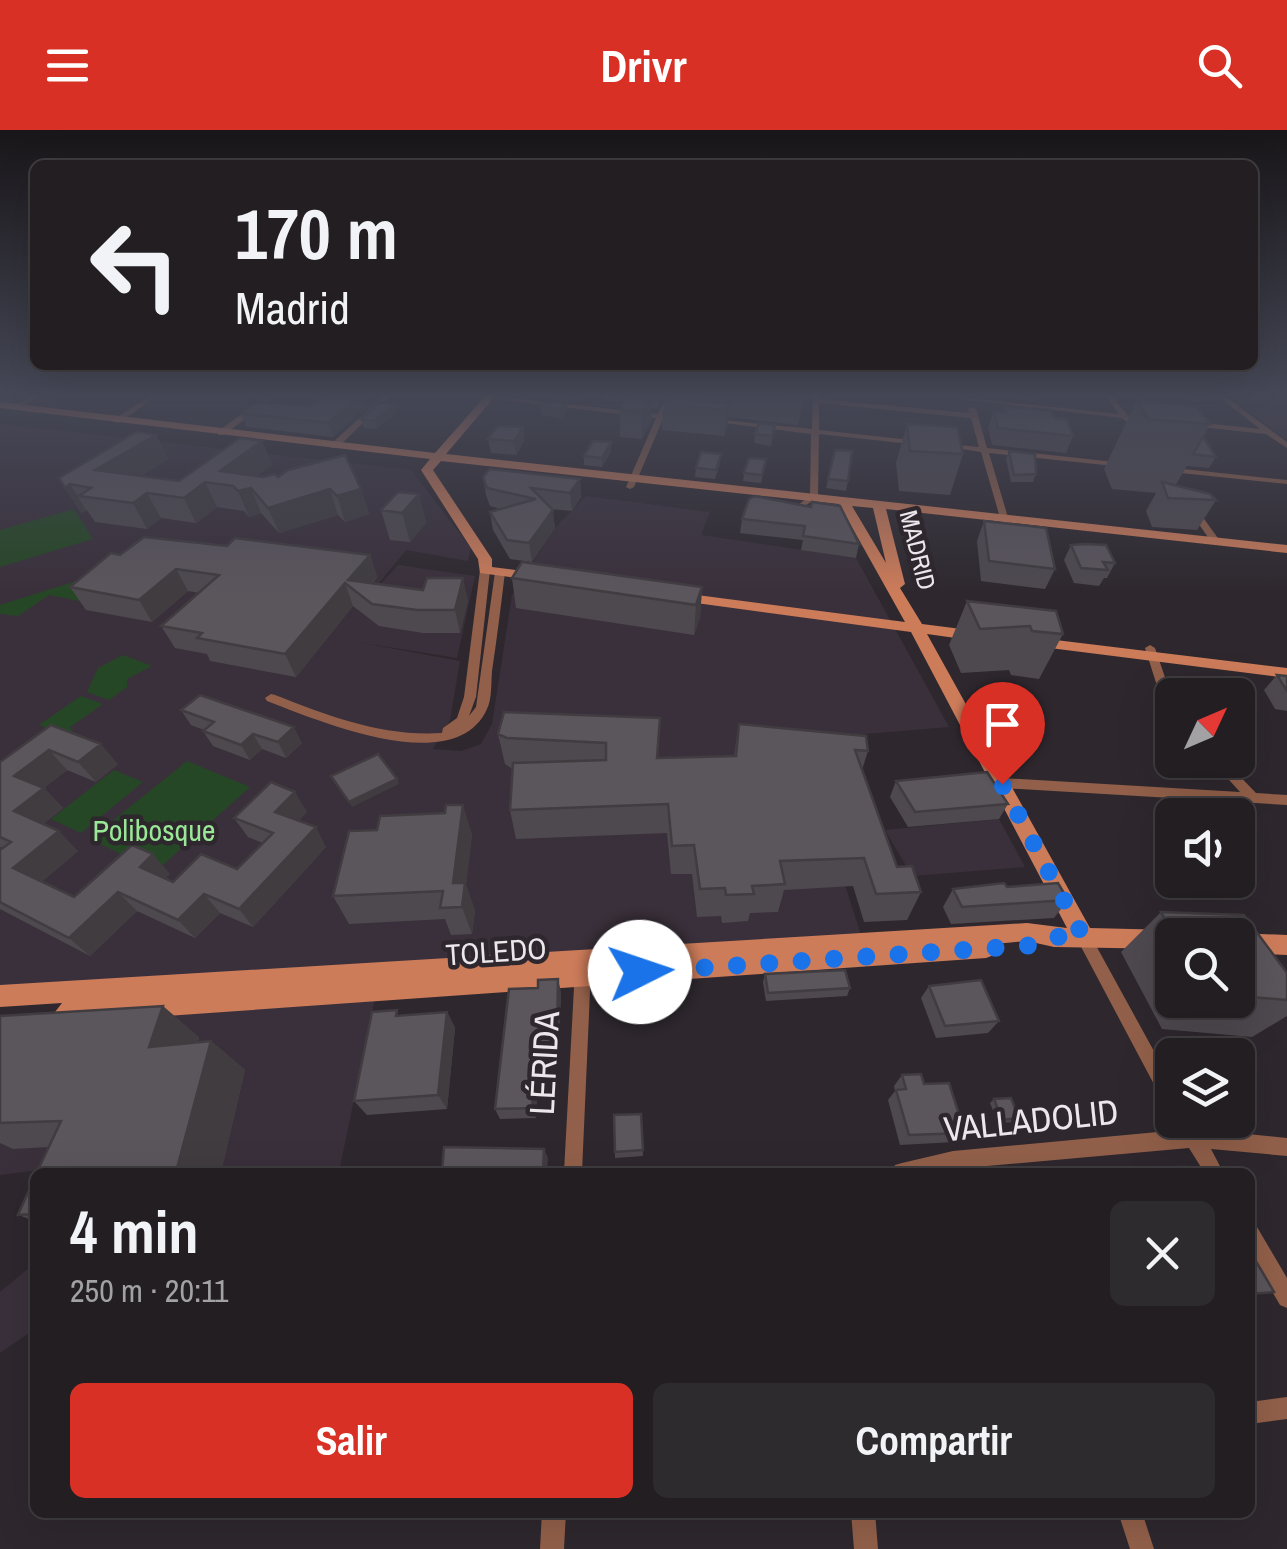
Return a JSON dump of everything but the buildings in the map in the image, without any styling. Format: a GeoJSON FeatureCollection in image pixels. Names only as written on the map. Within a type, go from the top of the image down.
{"type":"FeatureCollection","features":[{"type":"Feature","properties":{"kind":"street"},"geometry":{"type":"LineString","coordinates":[[420,460],[879,508],[1287,559]]}},
{"type":"Feature","properties":{"kind":"street"},"geometry":{"type":"LineString","coordinates":[[429,460],[441,462]]}},
{"type":"Feature","properties":{"kind":"street"},"geometry":{"type":"LineString","coordinates":[[632,482],[642,460]]}},
{"type":"Feature","properties":{"kind":"street"},"geometry":{"type":"LineString","coordinates":[[808,501],[812,460]]}},
{"type":"Feature","properties":{"kind":"street"},"geometry":{"type":"LineString","coordinates":[[989,460],[1006,523]]}},
{"type":"Feature","properties":{"kind":"street"},"geometry":{"type":"LineString","coordinates":[[1083,460],[1129,465]]}},
{"type":"Feature","properties":{"kind":"street"},"geometry":{"type":"LineString","coordinates":[[279,697],[356,720],[405,729],[442,733],[476,722],[482,708],[492,567],[431,477],[428,470],[441,462]]}},
{"type":"Feature","properties":{"kind":"street"},"geometry":{"type":"LineString","coordinates":[[1147,467],[1287,482]]}},
{"type":"Feature","properties":{"kind":"street"},"geometry":{"type":"LineString","coordinates":[[1162,467],[1176,486]]}},
{"type":"Feature","properties":{"kind":"street"},"geometry":{"type":"LineString","coordinates":[[1185,500],[1215,542]]}},
{"type":"Feature","properties":{"kind":"street","name":"MADRID"},"geometry":{"type":"LineString","coordinates":[[844,505],[912,620],[1155,1069]]}},
{"type":"Feature","properties":{"kind":"street","name":"MADRID"},"geometry":{"type":"LineString","coordinates":[[879,508],[912,620]]}},
{"type":"Feature","properties":{"kind":"street"},"geometry":{"type":"LineString","coordinates":[[1006,523],[1287,550]]}},
{"type":"Feature","properties":{"kind":"street"},"geometry":{"type":"LineString","coordinates":[[492,567],[561,577]]}},
{"type":"Feature","properties":{"kind":"street"},"geometry":{"type":"LineString","coordinates":[[659,590],[998,634],[1287,664]]}},
{"type":"Feature","properties":{"kind":"street"},"geometry":{"type":"LineString","coordinates":[[1151,652],[1287,673]]}},
{"type":"Feature","properties":{"kind":"street"},"geometry":{"type":"LineString","coordinates":[[1151,652],[1160,678]]}},
{"type":"Feature","properties":{"kind":"street"},"geometry":{"type":"LineString","coordinates":[[1234,778],[1253,798]]}},
{"type":"Feature","properties":{"kind":"street"},"geometry":{"type":"LineString","coordinates":[[1002,784],[1237,798]]}},
{"type":"Feature","properties":{"kind":"street"},"geometry":{"type":"LineString","coordinates":[[1255,799],[1287,800]]}},
{"type":"Feature","properties":{"kind":"street","name":"TOLEDO"},"geometry":{"type":"LineString","coordinates":[[0,996],[1037,945],[1054,937],[1155,939]]}},
{"type":"Feature","properties":{"kind":"street"},"geometry":{"type":"LineString","coordinates":[[1255,944],[1287,945]]}},
{"type":"Feature","properties":{"kind":"street","name":"TOLEDO"},"geometry":{"type":"LineString","coordinates":[[0,1017],[583,967]]}},
{"type":"Feature","properties":{"kind":"street","name":"LÉRIDA"},"geometry":{"type":"LineString","coordinates":[[573,1168],[583,967]]}},
{"type":"Feature","properties":{"kind":"street"},"geometry":{"type":"LineString","coordinates":[[1194,1138],[1212,1168]]}},
{"type":"Feature","properties":{"kind":"street","name":"VALLADOLID"},"geometry":{"type":"LineString","coordinates":[[919,1168],[952,1160],[1194,1138],[1287,1147]]}},
{"type":"Feature","properties":{"kind":"street"},"geometry":{"type":"LineString","coordinates":[[1255,1243],[1287,1298]]}},
{"type":"Feature","properties":{"kind":"street"},"geometry":{"type":"LineString","coordinates":[[1255,1412],[1287,1408]]}},
{"type":"Feature","properties":{"kind":"street"},"geometry":{"type":"LineString","coordinates":[[552,1549],[554,1518]]}},
{"type":"Feature","properties":{"kind":"street"},"geometry":{"type":"LineString","coordinates":[[863,1518],[866,1549]]}},
{"type":"Feature","properties":{"kind":"street"},"geometry":{"type":"LineString","coordinates":[[1132,1518],[1142,1549]]}},
{"type":"Feature","properties":{"kind":"shaded area"},"geometry":{"type":"Polygon","coordinates":[[[0,460],[324,460],[411,470],[471,548],[468,561],[406,550],[363,603],[398,565],[475,576],[457,658],[357,642],[460,661],[450,720],[433,749],[461,751],[481,744],[492,724],[512,595],[555,528],[586,496],[710,512],[701,535],[856,558],[949,727],[854,735],[860,749],[864,784],[832,845],[863,941],[0,988],[0,460]]]}},
{"type":"Feature","properties":{"kind":"shaded area"},"geometry":{"type":"Polygon","coordinates":[[[999,819],[1025,867],[912,876],[885,830],[999,819]]]}},
{"type":"Feature","properties":{"kind":"shaded area"},"geometry":{"type":"Polygon","coordinates":[[[375,998],[340,1168],[79,1168],[79,1165],[30,1168],[30,1171],[0,1175],[0,1023],[375,998]]]}},
{"type":"Feature","properties":{"kind":"shaded area"},"geometry":{"type":"Polygon","coordinates":[[[30,1267],[30,1332],[0,1353],[0,1292],[30,1267]]]}},
{"type":"Feature","properties":{"kind":"green space"},"geometry":{"type":"Polygon","coordinates":[[[74,509],[93,539],[0,567],[0,530],[74,509]]]}},
{"type":"Feature","properties":{"kind":"green space"},"geometry":{"type":"Polygon","coordinates":[[[108,571],[80,601],[49,595],[18,616],[0,614],[0,605],[108,571]]]}},
{"type":"Feature","properties":{"kind":"green space"},"geometry":{"type":"Polygon","coordinates":[[[123,655],[152,666],[127,679],[127,687],[109,700],[87,692],[98,668],[123,655]]]}},
{"type":"Feature","properties":{"kind":"green space"},"geometry":{"type":"Polygon","coordinates":[[[81,696],[103,704],[69,728],[73,730],[65,736],[39,725],[81,696]]]}},
{"type":"Feature","properties":{"kind":"green space","name":"Polibosque"},"geometry":{"type":"Polygon","coordinates":[[[187,761],[250,787],[156,871],[90,839],[187,761]]]}},
{"type":"Feature","properties":{"kind":"green space"},"geometry":{"type":"Polygon","coordinates":[[[114,770],[143,782],[81,833],[51,819],[114,770]]]}},
{"type":"Feature","properties":{"kind":"route"},"geometry":{"type":"LineString","coordinates":[[640,972],[1037,945],[1054,937],[1083,936],[1002,784]]}}]}
